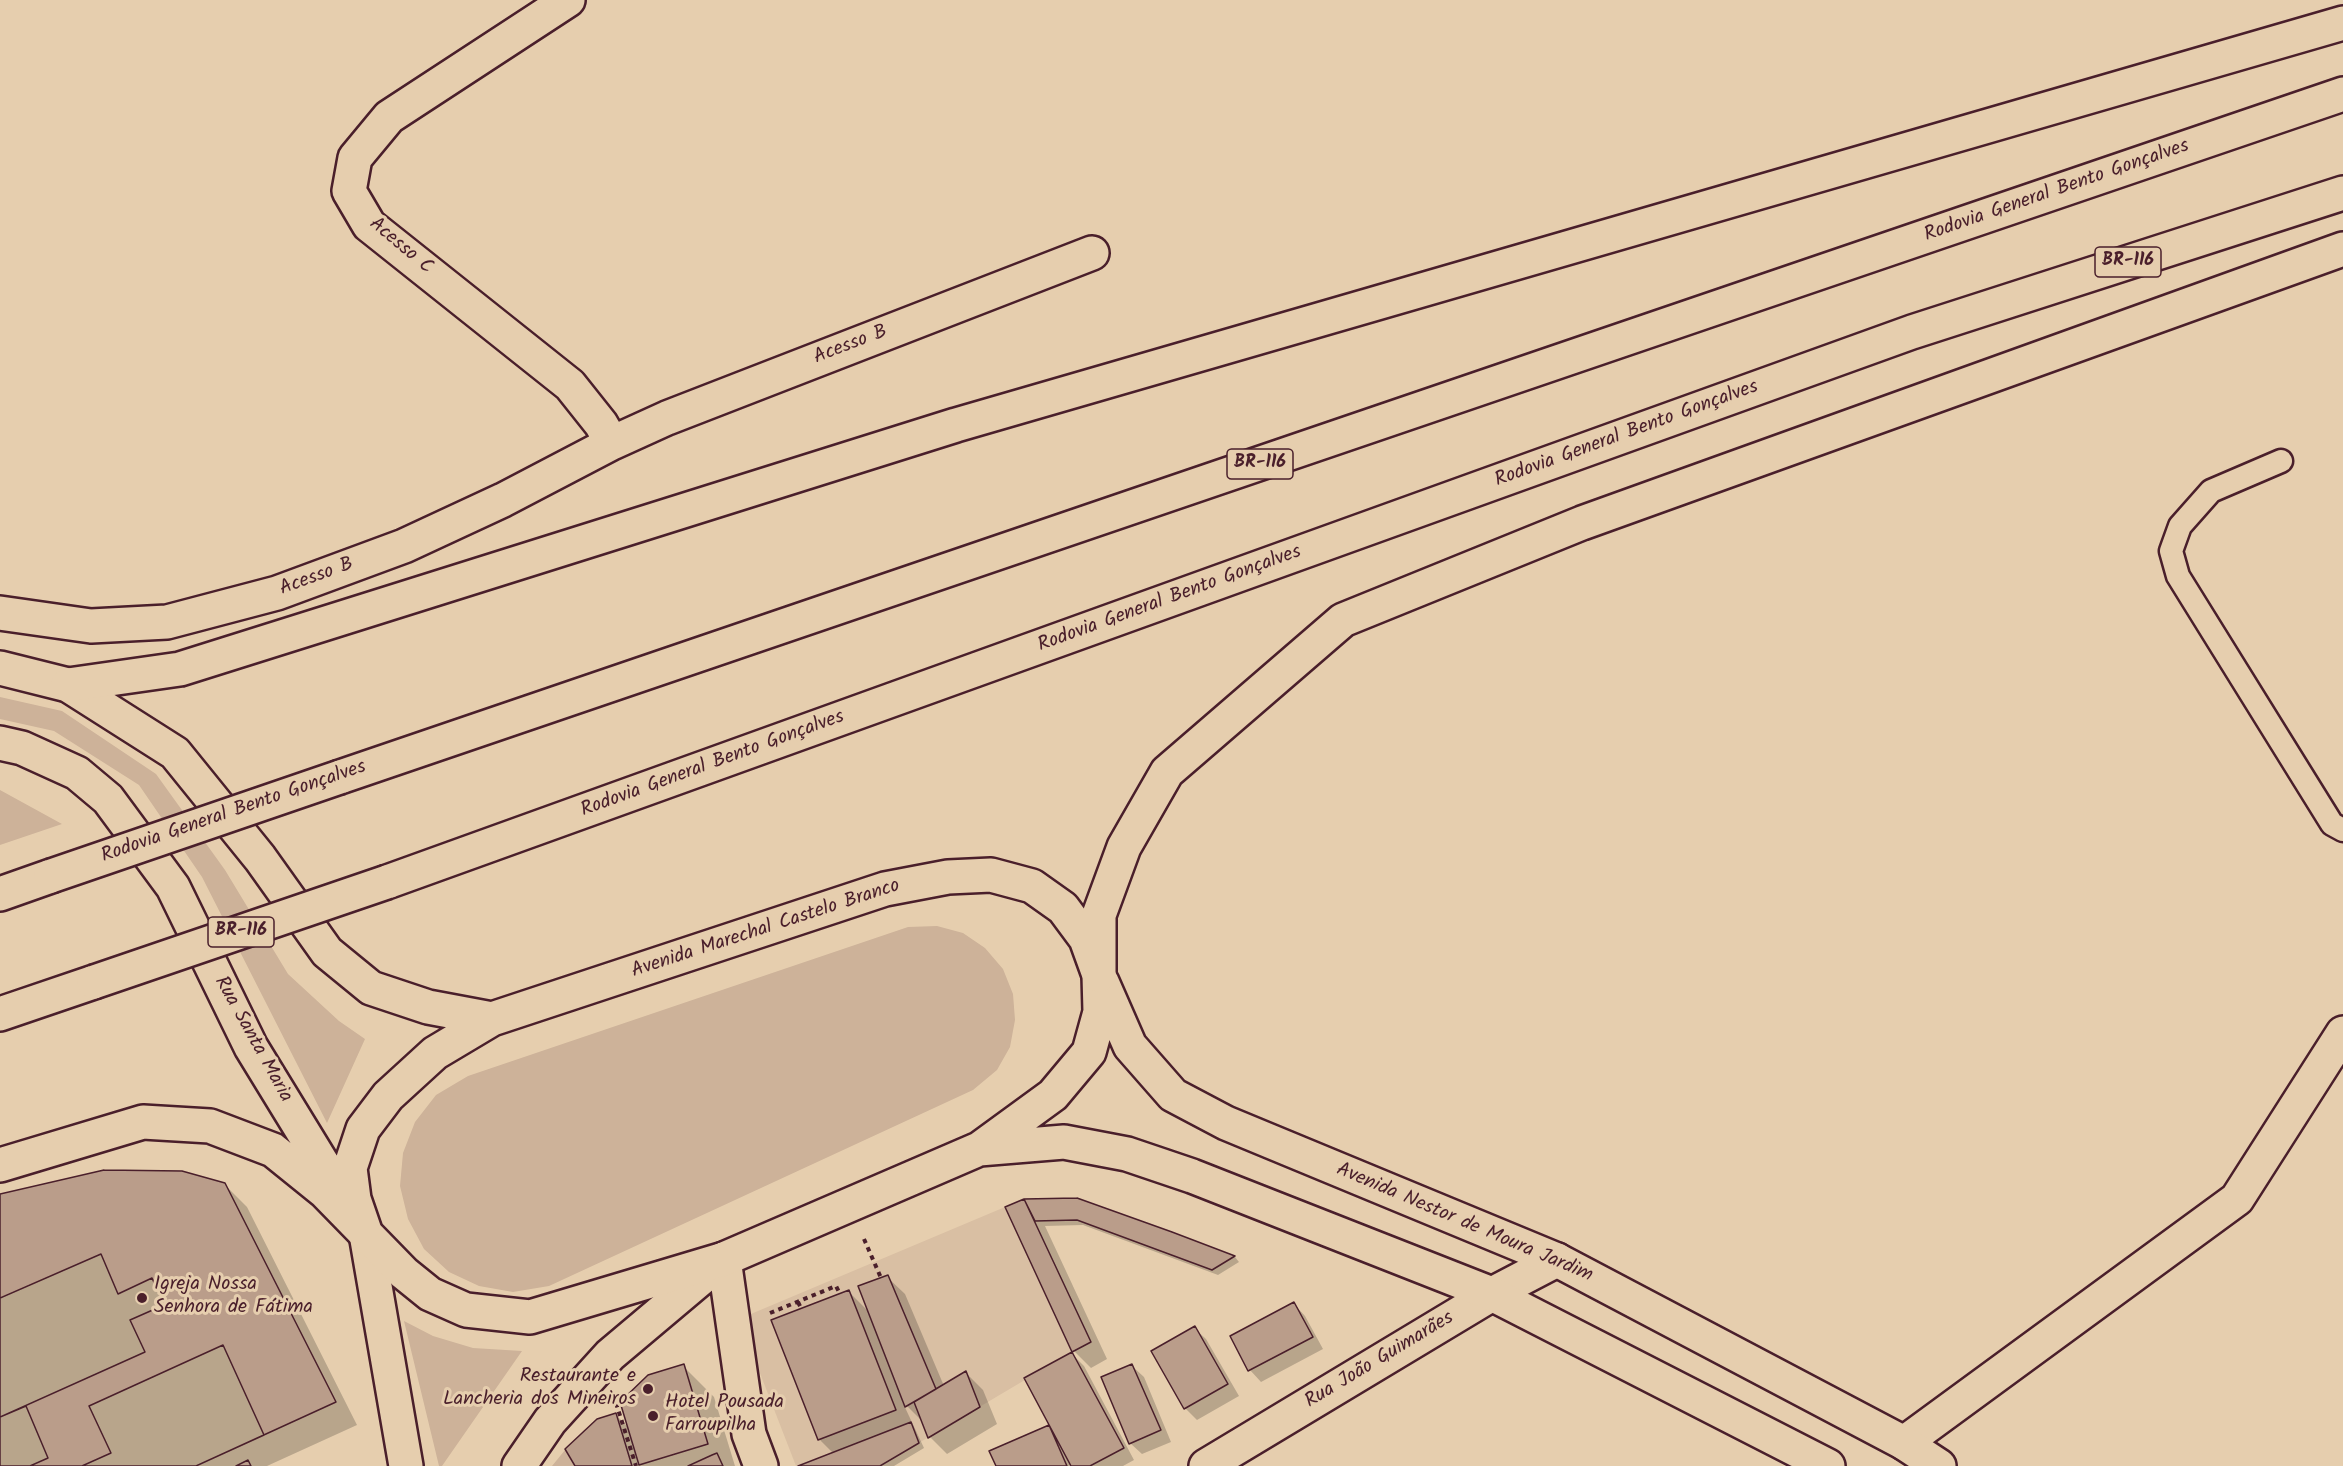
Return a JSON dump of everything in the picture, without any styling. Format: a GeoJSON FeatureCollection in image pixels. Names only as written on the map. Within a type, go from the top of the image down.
{"type":"FeatureCollection","features":[{"type":"Feature","properties":{"kind":"main road","name":"Acesso C"},"geometry":{"type":"LineString","coordinates":[[568,0],[389,117],[356,158],[349,191],[369,225],[570,385],[606,434]]}},
{"type":"Feature","properties":{"kind":"main road"},"geometry":{"type":"LineString","coordinates":[[68,685],[180,669],[956,424],[2343,23]]}},
{"type":"Feature","properties":{"kind":"main road","name":"Rodovia General Bento Gonçalves"},"geometry":{"type":"LineString","coordinates":[[0,894],[2343,94]]}},
{"type":"Feature","properties":{"kind":"main road","name":"Rodovia General Bento Gonçalves"},"geometry":{"type":"LineString","coordinates":[[0,1014],[387,882],[1912,332],[2343,193]]}},
{"type":"Feature","properties":{"kind":"main road"},"geometry":{"type":"LineString","coordinates":[[1099,975],[1099,915],[1124,847],[1167,772],[1342,620],[1582,523],[2343,249]]}},
{"type":"Feature","properties":{"kind":"main road","name":"Acesso B"},"geometry":{"type":"LineString","coordinates":[[0,613],[91,626],[167,622],[277,593],[404,546],[503,500],[606,434],[667,418],[1092,253]]}},
{"type":"Feature","properties":{"kind":"main road"},"geometry":{"type":"LineString","coordinates":[[0,668],[68,685],[175,753],[260,858],[327,952],[371,988],[428,1007],[492,1019]]}},
{"type":"Feature","properties":{"kind":"main road","name":"Rua Santa Maria"},"geometry":{"type":"LineString","coordinates":[[0,743],[22,748],[77,773],[108,799],[172,887],[251,1047],[366,1234]]}},
{"type":"Feature","properties":{"kind":"main road","name":"Avenida Marechal Castelo Branco"},"geometry":{"type":"LineString","coordinates":[[366,1234],[404,1273],[430,1294],[466,1310],[530,1317],[724,1259],[979,1149],[1053,1095],[1089,1052],[1100,1012],[1099,975],[1086,939],[1063,908],[1032,886],[991,875],[948,877],[885,889],[492,1019],[435,1053],[388,1096],[363,1129],[350,1168],[354,1199],[366,1234],[406,1466]]}},
{"type":"Feature","properties":{"kind":"main road","name":"Avenida Nestor de Moura Jardim"},"geometry":{"type":"LineString","coordinates":[[1099,975],[1130,1046],[1173,1095],[1226,1123],[1557,1260],[1904,1443],[1939,1466]]}},
{"type":"Feature","properties":{"kind":"main road"},"geometry":{"type":"LineString","coordinates":[[1904,1443],[2237,1199],[2343,1033]]}},
{"type":"Feature","properties":{"kind":"main road"},"geometry":{"type":"LineString","coordinates":[[0,1165],[143,1122],[210,1126],[273,1150],[325,1192],[366,1234]]}},
{"type":"Feature","properties":{"kind":"main road"},"geometry":{"type":"LineString","coordinates":[[979,1149],[1064,1142],[1127,1154],[1192,1176],[1492,1294],[1828,1466]]}},
{"type":"Feature","properties":{"kind":"main road"},"geometry":{"type":"LineString","coordinates":[[724,1259],[748,1434],[761,1466]]}},
{"type":"Feature","properties":{"kind":"main road","name":"Avenida Marechal Castelo Branco"},"geometry":{"type":"LineString","coordinates":[[519,1466],[550,1421],[610,1355],[724,1259]]}},
{"type":"Feature","properties":{"kind":"main road","name":"Rua João Guimarães"},"geometry":{"type":"LineString","coordinates":[[1206,1466],[1492,1294],[1557,1260]]}},
{"type":"Feature","properties":{"kind":"lane"},"geometry":{"type":"LineString","coordinates":[[2282,461],[2211,491],[2180,526],[2171,551],[2178,576],[2332,824],[2343,831]]}},
{"type":"Feature","properties":{"kind":"path"},"geometry":{"type":"LineString","coordinates":[[766,1315],[836,1286],[840,1293]]}},
{"type":"Feature","properties":{"kind":"path"},"geometry":{"type":"LineString","coordinates":[[798,1302],[801,1308]]}},
{"type":"Feature","properties":{"kind":"path"},"geometry":{"type":"LineString","coordinates":[[610,1355],[617,1405],[636,1466]]}},
{"type":"Feature","properties":{"kind":"shaded area"},"geometry":{"type":"Polygon","coordinates":[[[0,697],[62,711],[156,774],[225,870],[288,974],[339,1021],[365,1039],[327,1123],[202,877],[139,785],[54,731],[0,719],[0,697]]]}},
{"type":"Feature","properties":{"kind":"shaded area"},"geometry":{"type":"Polygon","coordinates":[[[0,790],[62,824],[0,845],[0,790]]]}},
{"type":"Feature","properties":{"kind":"shaded area"},"geometry":{"type":"Polygon","coordinates":[[[937,926],[963,933],[985,948],[1003,969],[1013,994],[1015,1020],[1010,1047],[997,1070],[973,1090],[549,1286],[513,1292],[479,1286],[449,1272],[424,1249],[408,1219],[400,1186],[403,1153],[415,1122],[436,1095],[468,1076],[908,927],[937,926]]]}},
{"type":"Feature","properties":{"kind":"shaded area"},"geometry":{"type":"Polygon","coordinates":[[[1005,1207],[1072,1352],[880,1466],[796,1466],[739,1319],[1005,1207]]]}},
{"type":"Feature","properties":{"kind":"shaded area"},"geometry":{"type":"Polygon","coordinates":[[[404,1321],[433,1336],[473,1348],[522,1351],[442,1466],[439,1466],[404,1321]]]}},
{"type":"Feature","properties":{"kind":"shaded area"},"geometry":{"type":"Polygon","coordinates":[[[565,1450],[575,1466],[552,1466],[565,1450]]]}},
{"type":"Feature","properties":{"kind":"building","name":"Igreja Nossa Senhora de Fátima"},"geometry":{"type":"Polygon","coordinates":[[[104,1170],[182,1171],[225,1183],[336,1402],[196,1466],[0,1466],[0,1194],[104,1170]]]}},
{"type":"Feature","properties":{"kind":"building"},"geometry":{"type":"Polygon","coordinates":[[[1077,1198],[1235,1256],[1212,1270],[1077,1220],[1035,1221],[1024,1199],[1077,1198]]]}},
{"type":"Feature","properties":{"kind":"building"},"geometry":{"type":"Polygon","coordinates":[[[1024,1199],[1091,1342],[1072,1352],[1005,1207],[1024,1199]]]}},
{"type":"Feature","properties":{"kind":"building"},"geometry":{"type":"Polygon","coordinates":[[[101,1254],[118,1294],[152,1278],[164,1305],[130,1320],[145,1352],[0,1417],[0,1298],[101,1254]]]}},
{"type":"Feature","properties":{"kind":"building"},"geometry":{"type":"Polygon","coordinates":[[[888,1275],[936,1389],[905,1407],[858,1286],[888,1275]]]}},
{"type":"Feature","properties":{"kind":"building"},"geometry":{"type":"Polygon","coordinates":[[[849,1290],[896,1410],[818,1440],[771,1320],[849,1290]]]}},
{"type":"Feature","properties":{"kind":"building"},"geometry":{"type":"Polygon","coordinates":[[[1294,1302],[1313,1337],[1248,1371],[1230,1336],[1294,1302]]]}},
{"type":"Feature","properties":{"kind":"building"},"geometry":{"type":"Polygon","coordinates":[[[1195,1326],[1228,1384],[1184,1409],[1151,1351],[1195,1326]]]}},
{"type":"Feature","properties":{"kind":"building"},"geometry":{"type":"Polygon","coordinates":[[[223,1345],[264,1435],[196,1466],[82,1466],[111,1453],[89,1406],[223,1345]]]}},
{"type":"Feature","properties":{"kind":"building"},"geometry":{"type":"Polygon","coordinates":[[[1072,1352],[1124,1448],[1090,1466],[1071,1466],[1024,1378],[1072,1352]]]}},
{"type":"Feature","properties":{"kind":"building"},"geometry":{"type":"Polygon","coordinates":[[[684,1364],[708,1444],[639,1465],[620,1402],[648,1375],[684,1364]]]}},
{"type":"Feature","properties":{"kind":"building"},"geometry":{"type":"Polygon","coordinates":[[[1132,1364],[1161,1430],[1129,1444],[1101,1377],[1132,1364]]]}},
{"type":"Feature","properties":{"kind":"building"},"geometry":{"type":"Polygon","coordinates":[[[966,1371],[980,1407],[928,1438],[914,1402],[966,1371]]]}},
{"type":"Feature","properties":{"kind":"building"},"geometry":{"type":"Polygon","coordinates":[[[26,1406],[48,1458],[30,1466],[0,1466],[0,1417],[26,1406]]]}},
{"type":"Feature","properties":{"kind":"building"},"geometry":{"type":"Polygon","coordinates":[[[616,1413],[632,1466],[575,1466],[565,1449],[597,1419],[616,1413]]]}},
{"type":"Feature","properties":{"kind":"building"},"geometry":{"type":"Polygon","coordinates":[[[911,1422],[919,1443],[880,1466],[798,1466],[911,1422]]]}},
{"type":"Feature","properties":{"kind":"building"},"geometry":{"type":"Polygon","coordinates":[[[1049,1425],[1067,1466],[996,1466],[989,1451],[1049,1425]]]}},
{"type":"Feature","properties":{"kind":"building"},"geometry":{"type":"Polygon","coordinates":[[[717,1453],[723,1466],[688,1466],[712,1455],[717,1453]]]}},
{"type":"Feature","properties":{"kind":"building"},"geometry":{"type":"Polygon","coordinates":[[[248,1460],[251,1466],[236,1466],[248,1460]]]}},
{"type":"Feature","properties":{"kind":"place","name":"Igreja Nossa Senhora de Fátima"},"geometry":{"type":"Point","coordinates":[142,1298]}},
{"type":"Feature","properties":{"kind":"place","name":"Restaurante e Lancheria dos Mineiros"},"geometry":{"type":"Point","coordinates":[648,1389]}},
{"type":"Feature","properties":{"kind":"place","name":"Hotel Pousada Farroupilha"},"geometry":{"type":"Point","coordinates":[653,1416]}}]}
